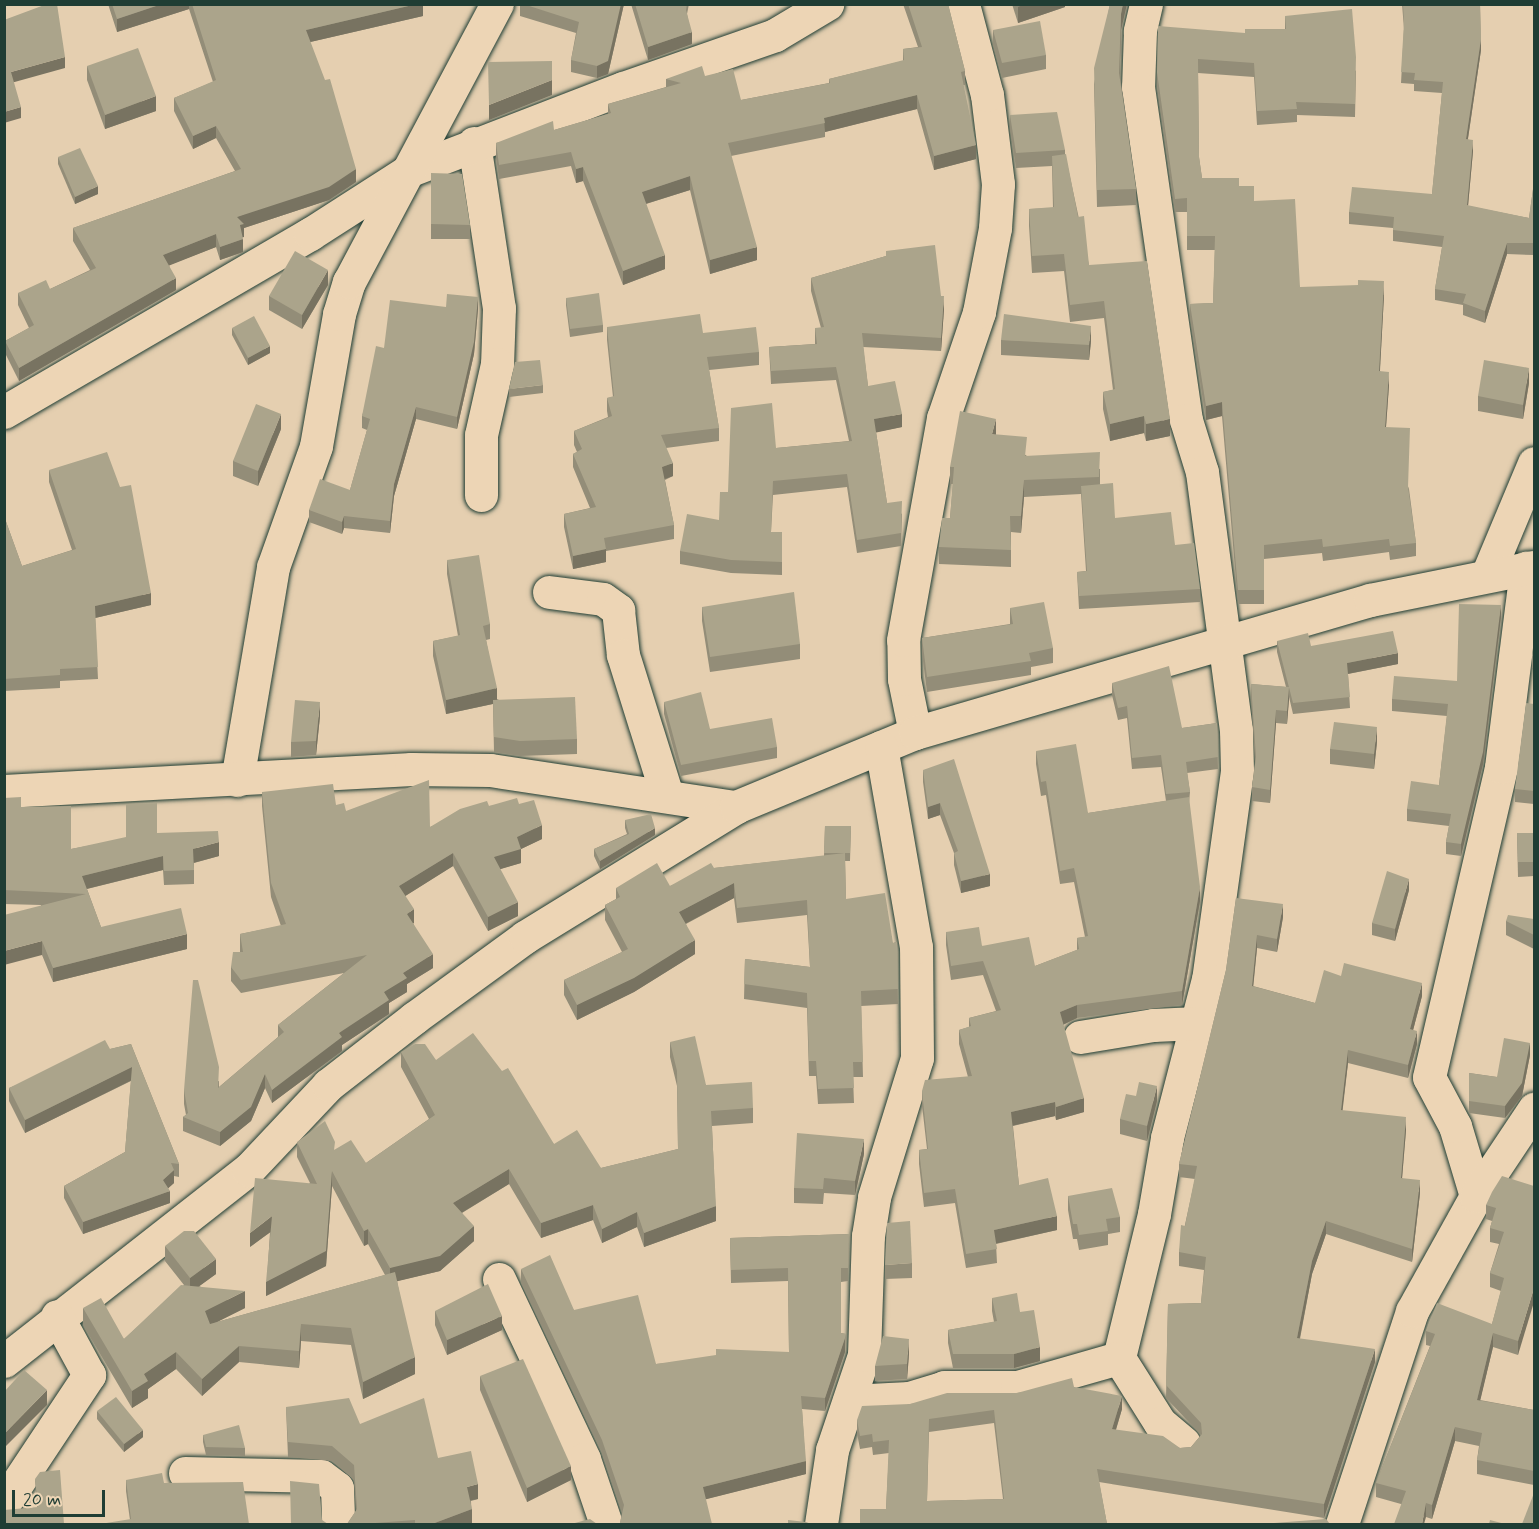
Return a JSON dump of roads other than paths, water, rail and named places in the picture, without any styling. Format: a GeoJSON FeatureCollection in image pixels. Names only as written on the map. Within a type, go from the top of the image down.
{"type":"FeatureCollection","features":[{"type":"Feature","properties":{"kind":"street"},"geometry":{"type":"LineString","coordinates":[[237,780],[273,567],[316,446],[339,314],[363,251],[497,4]]}},
{"type":"Feature","properties":{"kind":"street"},"geometry":{"type":"LineString","coordinates":[[4,412],[310,234],[408,171],[474,143],[775,35],[827,4]]}},
{"type":"Feature","properties":{"kind":"street"},"geometry":{"type":"LineString","coordinates":[[915,733],[904,679],[903,640],[943,418],[980,312],[995,228],[998,184],[987,94],[963,4]]}},
{"type":"Feature","properties":{"kind":"street"},"geometry":{"type":"LineString","coordinates":[[1146,4],[1140,31],[1140,98],[1186,420],[1202,472],[1236,730],[1237,771],[1208,979],[1167,1138],[1154,1214],[1119,1358],[1160,1423],[1184,1443]]}},
{"type":"Feature","properties":{"kind":"street"},"geometry":{"type":"LineString","coordinates":[[474,143],[499,308],[497,364],[482,435],[481,495]]}},
{"type":"Feature","properties":{"kind":"street"},"geometry":{"type":"LineString","coordinates":[[1488,573],[1534,463]]}},
{"type":"Feature","properties":{"kind":"street"},"geometry":{"type":"LineString","coordinates":[[4,1361],[57,1316],[248,1170],[328,1086],[414,1018],[525,937],[736,807],[915,733],[1370,600],[1488,573],[1530,567],[1501,767],[1430,1077],[1455,1126],[1476,1196]]}},
{"type":"Feature","properties":{"kind":"street"},"geometry":{"type":"LineString","coordinates":[[549,592],[603,599],[618,610],[623,655],[667,795]]}},
{"type":"Feature","properties":{"kind":"street"},"geometry":{"type":"LineString","coordinates":[[821,1524],[832,1450],[864,1355],[868,1236],[874,1197],[917,1058],[916,947],[880,747]]}},
{"type":"Feature","properties":{"kind":"street"},"geometry":{"type":"LineString","coordinates":[[4,791],[411,770],[490,770],[736,807]]}},
{"type":"Feature","properties":{"kind":"street"},"geometry":{"type":"LineString","coordinates":[[1080,1037],[1153,1025],[1197,1023]]}},
{"type":"Feature","properties":{"kind":"street"},"geometry":{"type":"LineString","coordinates":[[1342,1524],[1412,1311],[1476,1196],[1534,1109]]}},
{"type":"Feature","properties":{"kind":"street"},"geometry":{"type":"LineString","coordinates":[[499,1279],[584,1459],[606,1524]]}},
{"type":"Feature","properties":{"kind":"street"},"geometry":{"type":"LineString","coordinates":[[4,1503],[89,1375],[57,1316]]}},
{"type":"Feature","properties":{"kind":"street"},"geometry":{"type":"LineString","coordinates":[[849,1401],[909,1398],[944,1387],[1017,1387],[1119,1358]]}},
{"type":"Feature","properties":{"kind":"street"},"geometry":{"type":"LineString","coordinates":[[185,1473],[321,1476],[337,1488],[338,1524]]}}]}
